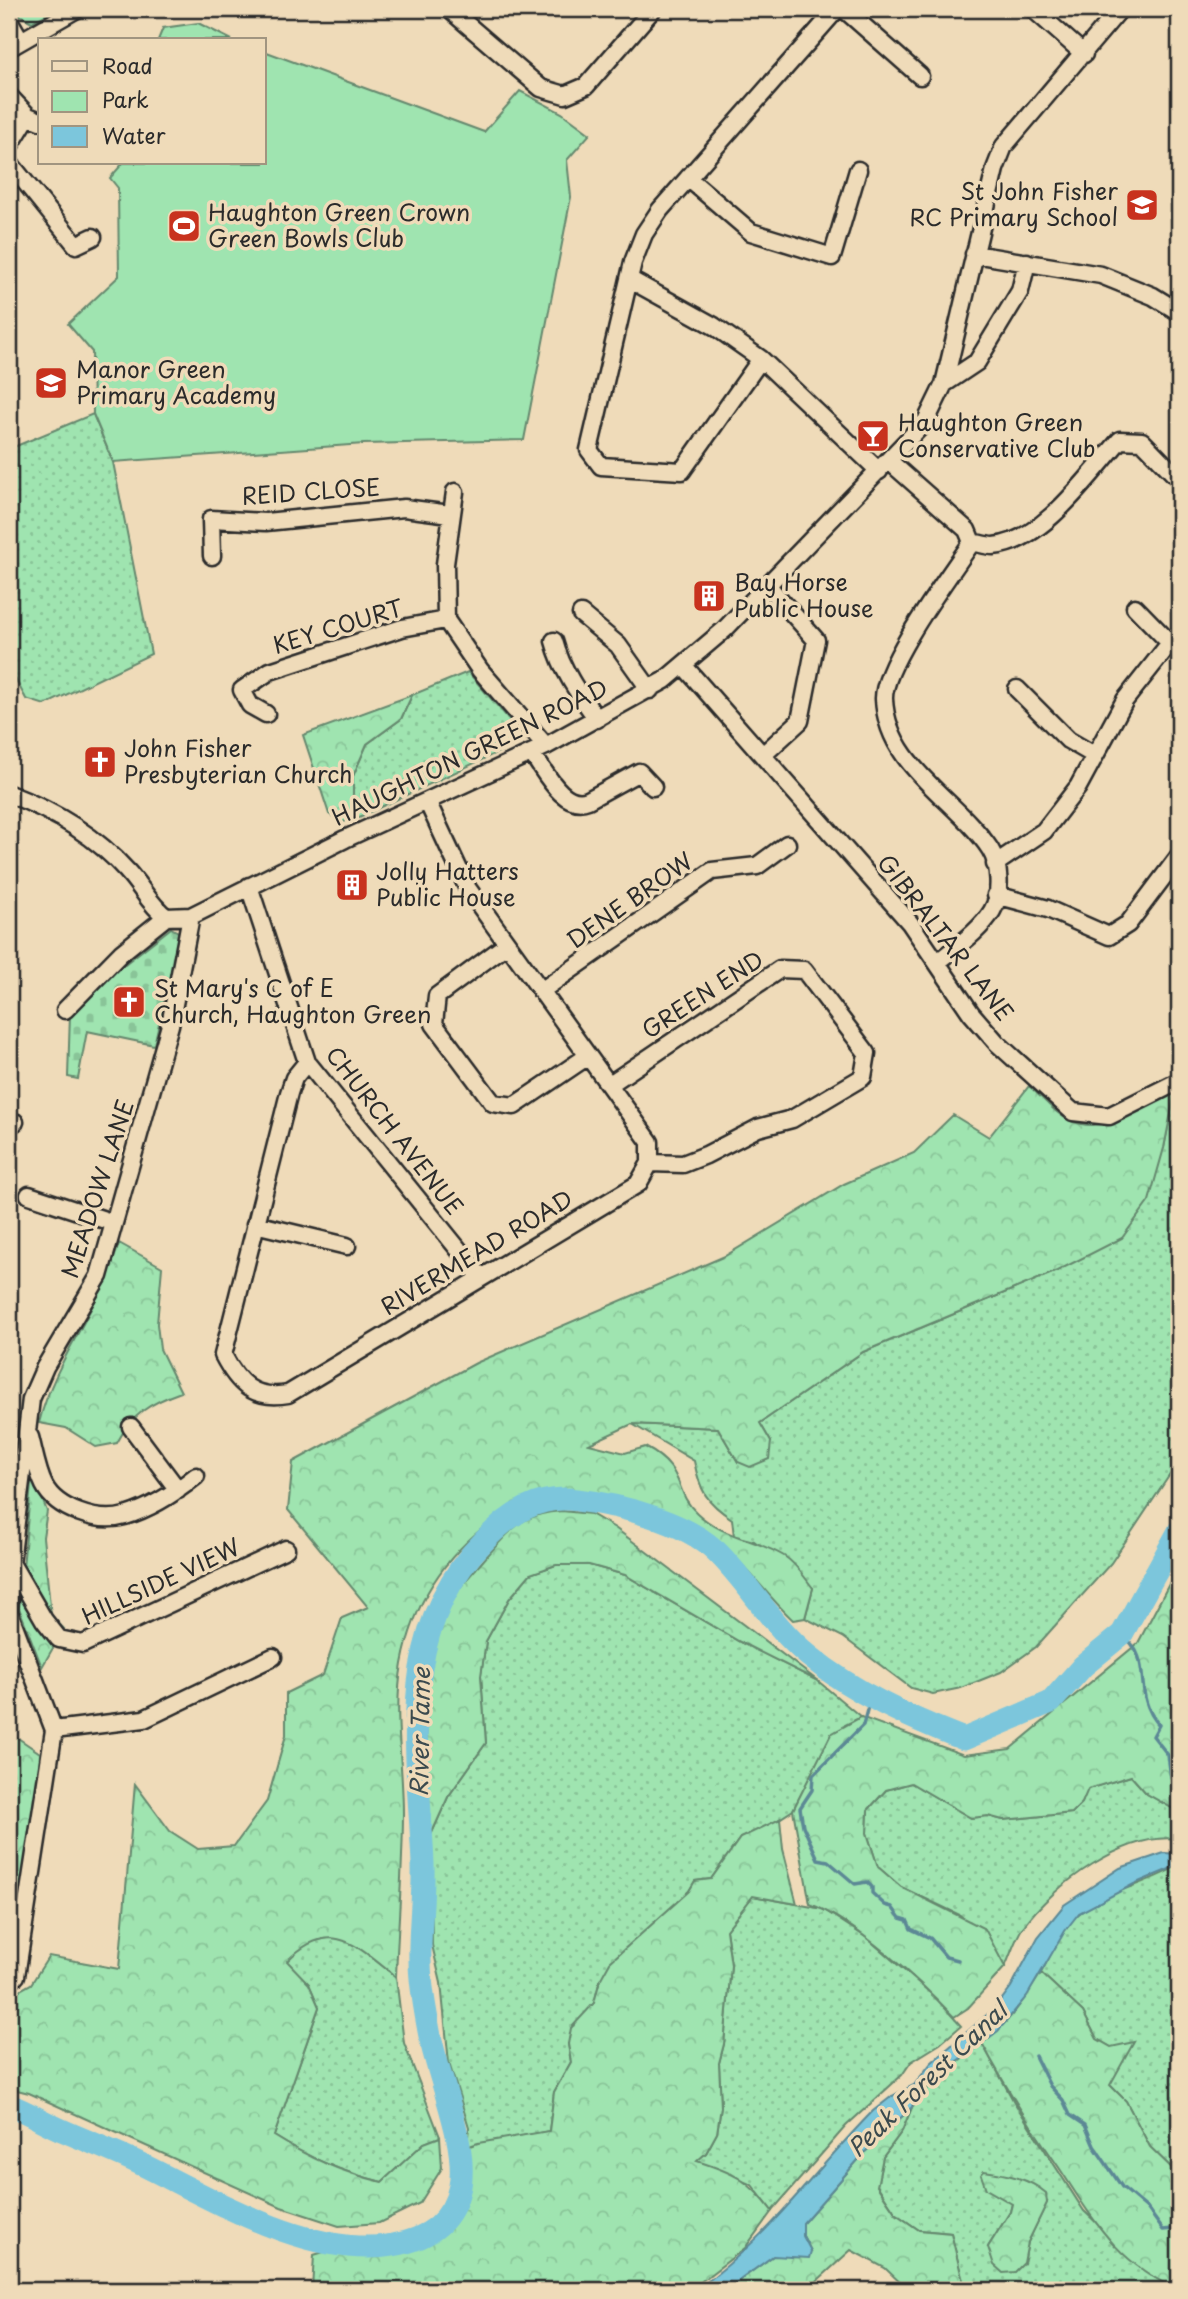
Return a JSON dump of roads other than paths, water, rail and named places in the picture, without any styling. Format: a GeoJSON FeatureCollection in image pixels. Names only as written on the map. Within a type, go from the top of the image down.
{"type":"FeatureCollection","features":[{"type":"Feature","properties":{"kind":"street"},"geometry":{"type":"LineString","coordinates":[[9,20],[14,43],[77,9]]}},
{"type":"Feature","properties":{"kind":"street"},"geometry":{"type":"LineString","coordinates":[[449,9],[541,88],[565,95],[586,86],[653,9]]}},
{"type":"Feature","properties":{"kind":"street"},"geometry":{"type":"LineString","coordinates":[[761,359],[682,471],[601,466],[589,450],[629,279],[644,234],[688,178],[837,9]]}},
{"type":"Feature","properties":{"kind":"street"},"geometry":{"type":"LineString","coordinates":[[844,9],[920,76]]}},
{"type":"Feature","properties":{"kind":"street"},"geometry":{"type":"LineString","coordinates":[[1033,9],[1084,54]]}},
{"type":"Feature","properties":{"kind":"street","name":"HAUGHTON GREEN ROAD"},"geometry":{"type":"LineString","coordinates":[[191,916],[249,886],[539,750],[650,690],[684,666],[768,586],[926,421],[944,384],[995,169],[1004,146],[1120,9]]}},
{"type":"Feature","properties":{"kind":"street"},"geometry":{"type":"LineString","coordinates":[[9,96],[34,119],[9,147]]}},
{"type":"Feature","properties":{"kind":"street"},"geometry":{"type":"LineString","coordinates":[[9,162],[76,245],[93,237]]}},
{"type":"Feature","properties":{"kind":"street"},"geometry":{"type":"LineString","coordinates":[[688,178],[751,232],[832,257],[858,170]]}},
{"type":"Feature","properties":{"kind":"street"},"geometry":{"type":"LineString","coordinates":[[974,254],[1101,275],[1153,296],[1179,312]]}},
{"type":"Feature","properties":{"kind":"street"},"geometry":{"type":"LineString","coordinates":[[944,384],[977,362],[1020,291],[1027,262]]}},
{"type":"Feature","properties":{"kind":"street"},"geometry":{"type":"LineString","coordinates":[[629,279],[714,327],[761,359],[884,466],[967,530],[972,542]]}},
{"type":"Feature","properties":{"kind":"street"},"geometry":{"type":"LineString","coordinates":[[972,542],[993,546],[1014,540],[1048,520],[1120,440],[1142,441],[1179,479]]}},
{"type":"Feature","properties":{"kind":"street"},"geometry":{"type":"LineString","coordinates":[[455,492],[444,575],[446,620],[539,750],[568,801],[579,803],[588,800],[639,772],[653,787]]}},
{"type":"Feature","properties":{"kind":"street","name":"REID CLOSE"},"geometry":{"type":"LineString","coordinates":[[212,556],[211,519],[266,522],[404,508],[450,514]]}},
{"type":"Feature","properties":{"kind":"street"},"geometry":{"type":"LineString","coordinates":[[938,962],[976,930],[993,910],[999,877],[990,850],[904,757],[890,731],[884,698],[889,671],[972,542]]}},
{"type":"Feature","properties":{"kind":"street"},"geometry":{"type":"LineString","coordinates":[[764,754],[800,721],[816,640],[768,586]]}},
{"type":"Feature","properties":{"kind":"street"},"geometry":{"type":"LineString","coordinates":[[995,864],[1044,831],[1078,787],[1125,700],[1175,640],[1135,607]]}},
{"type":"Feature","properties":{"kind":"street"},"geometry":{"type":"LineString","coordinates":[[581,614],[618,645],[650,690]]}},
{"type":"Feature","properties":{"kind":"street","name":"KEY COURT"},"geometry":{"type":"LineString","coordinates":[[266,714],[250,705],[242,690],[263,675],[402,628],[446,620]]}},
{"type":"Feature","properties":{"kind":"street"},"geometry":{"type":"LineString","coordinates":[[554,641],[559,660],[569,679],[597,719]]}},
{"type":"Feature","properties":{"kind":"street","name":"GIBRALTAR LANE"},"geometry":{"type":"LineString","coordinates":[[684,666],[911,923],[971,1013],[997,1043],[1073,1112],[1109,1116],[1179,1081]]}},
{"type":"Feature","properties":{"kind":"street"},"geometry":{"type":"LineString","coordinates":[[1017,689],[1068,740],[1094,755]]}},
{"type":"Feature","properties":{"kind":"street"},"geometry":{"type":"LineString","coordinates":[[9,794],[42,807],[114,857],[166,917]]}},
{"type":"Feature","properties":{"kind":"street"},"geometry":{"type":"LineString","coordinates":[[428,803],[468,888],[506,945],[650,1142],[650,1163]]}},
{"type":"Feature","properties":{"kind":"street","name":"DENE BROW"},"geometry":{"type":"LineString","coordinates":[[541,991],[712,871],[757,866],[787,844]]}},
{"type":"Feature","properties":{"kind":"street"},"geometry":{"type":"LineString","coordinates":[[996,895],[1048,909],[1109,936],[1128,923],[1179,856]]}},
{"type":"Feature","properties":{"kind":"street","name":"CHURCH AVENUE"},"geometry":{"type":"LineString","coordinates":[[249,886],[307,1062],[480,1276]]}},
{"type":"Feature","properties":{"kind":"street"},"geometry":{"type":"LineString","coordinates":[[65,1010],[121,953],[166,917],[191,916]]}},
{"type":"Feature","properties":{"kind":"street","name":"MEADOW LANE"},"geometry":{"type":"LineString","coordinates":[[16,1976],[54,1730],[9,1612],[15,1489],[27,1433],[31,1398],[45,1367],[99,1276],[170,1025],[191,916]]}},
{"type":"Feature","properties":{"kind":"street"},"geometry":{"type":"LineString","coordinates":[[506,945],[437,996],[434,1024],[493,1103],[514,1106],[588,1056]]}},
{"type":"Feature","properties":{"kind":"street","name":"GREEN END"},"geometry":{"type":"LineString","coordinates":[[610,1084],[780,969],[804,970],[867,1053],[863,1077],[792,1119],[758,1128],[683,1164],[650,1163]]}},
{"type":"Feature","properties":{"kind":"street","name":"RIVERMEAD ROAD"},"geometry":{"type":"LineString","coordinates":[[307,1062],[292,1085],[223,1355],[239,1384],[256,1393],[288,1394],[480,1276],[638,1184],[650,1163]]}},
{"type":"Feature","properties":{"kind":"street"},"geometry":{"type":"LineString","coordinates":[[29,1195],[114,1223]]}},
{"type":"Feature","properties":{"kind":"street"},"geometry":{"type":"LineString","coordinates":[[256,1224],[346,1246]]}},
{"type":"Feature","properties":{"kind":"street"},"geometry":{"type":"LineString","coordinates":[[131,1427],[178,1490]]}},
{"type":"Feature","properties":{"kind":"street"},"geometry":{"type":"LineString","coordinates":[[27,1433],[44,1485],[59,1504],[89,1515],[123,1517],[178,1490],[196,1476]]}},
{"type":"Feature","properties":{"kind":"street","name":"HILLSIDE VIEW"},"geometry":{"type":"LineString","coordinates":[[10,1563],[44,1620],[59,1639],[83,1644],[286,1549]]}},
{"type":"Feature","properties":{"kind":"street"},"geometry":{"type":"LineString","coordinates":[[54,1730],[144,1719],[273,1657]]}},
{"type":"Feature","properties":{"kind":"water","name":"Peak Forest Canal"},"geometry":{"type":"Polygon","coordinates":[[[1164,1853],[1179,1854],[1179,1865],[1134,1884],[1079,1913],[1065,1931],[1027,1996],[998,2031],[916,2091],[912,2107],[865,2152],[803,2223],[803,2236],[811,2251],[809,2258],[773,2256],[726,2290],[696,2290],[768,2227],[873,2111],[892,2096],[914,2085],[931,2063],[996,2007],[1011,1987],[1038,1937],[1064,1905],[1120,1868],[1164,1853]]]}},
{"type":"Feature","properties":{"kind":"waterway","name":"River Tame"},"geometry":{"type":"LineString","coordinates":[[9,2105],[135,2161],[233,2210],[298,2235],[362,2247],[393,2245],[428,2233],[445,2219],[457,2199],[461,2169],[456,2129],[433,2049],[421,1979],[423,1864],[416,1735],[418,1693],[424,1652],[436,1612],[456,1575],[485,1540],[526,1508],[550,1500],[594,1502],[651,1516],[687,1531],[716,1551],[784,1632],[826,1669],[883,1703],[964,1739],[1051,1702],[1083,1666],[1122,1634],[1179,1531]]}},
{"type":"Feature","properties":{"kind":"waterway"},"geometry":{"type":"LineString","coordinates":[[1162,1564],[1179,1574]]}},
{"type":"Feature","properties":{"kind":"waterway"},"geometry":{"type":"LineString","coordinates":[[1122,1634],[1138,1655],[1146,1700],[1159,1725],[1153,1736],[1168,1755],[1171,1777],[1179,1784]]}},
{"type":"Feature","properties":{"kind":"waterway"},"geometry":{"type":"LineString","coordinates":[[871,1695],[863,1725],[813,1775],[812,1790],[800,1808],[803,1826],[818,1859],[828,1861],[855,1884],[867,1882],[872,1887],[872,1893],[885,1905],[892,1907],[900,1918],[907,1920],[911,1929],[930,1938],[946,1957],[958,1960]]}},
{"type":"Feature","properties":{"kind":"waterway"},"geometry":{"type":"LineString","coordinates":[[1035,2056],[1050,2086],[1063,2100],[1070,2115],[1085,2125],[1094,2146],[1122,2187],[1147,2208],[1163,2230],[1173,2229],[1179,2234]]}},
{"type":"Feature","properties":{"kind":"place","name":"St John Fisher RC Primary School"},"geometry":{"type":"Point","coordinates":[1142,205]}},
{"type":"Feature","properties":{"kind":"place","name":"Haughton Green Crown Green Bowls Club"},"geometry":{"type":"Point","coordinates":[184,226]}},
{"type":"Feature","properties":{"kind":"place","name":"Manor Green Primary Academy"},"geometry":{"type":"Point","coordinates":[51,383]}},
{"type":"Feature","properties":{"kind":"place","name":"Haughton Green Conservative Club"},"geometry":{"type":"Point","coordinates":[873,436]}},
{"type":"Feature","properties":{"kind":"place","name":"Bay Horse Public House"},"geometry":{"type":"Point","coordinates":[709,596]}},
{"type":"Feature","properties":{"kind":"place","name":"John Fisher Presbyterian Church"},"geometry":{"type":"Point","coordinates":[100,762]}},
{"type":"Feature","properties":{"kind":"place","name":"Jolly Hatters Public House"},"geometry":{"type":"Point","coordinates":[352,885]}},
{"type":"Feature","properties":{"kind":"place","name":"St Mary's C of E Church, Haughton Green"},"geometry":{"type":"Point","coordinates":[129,1002]}}]}
